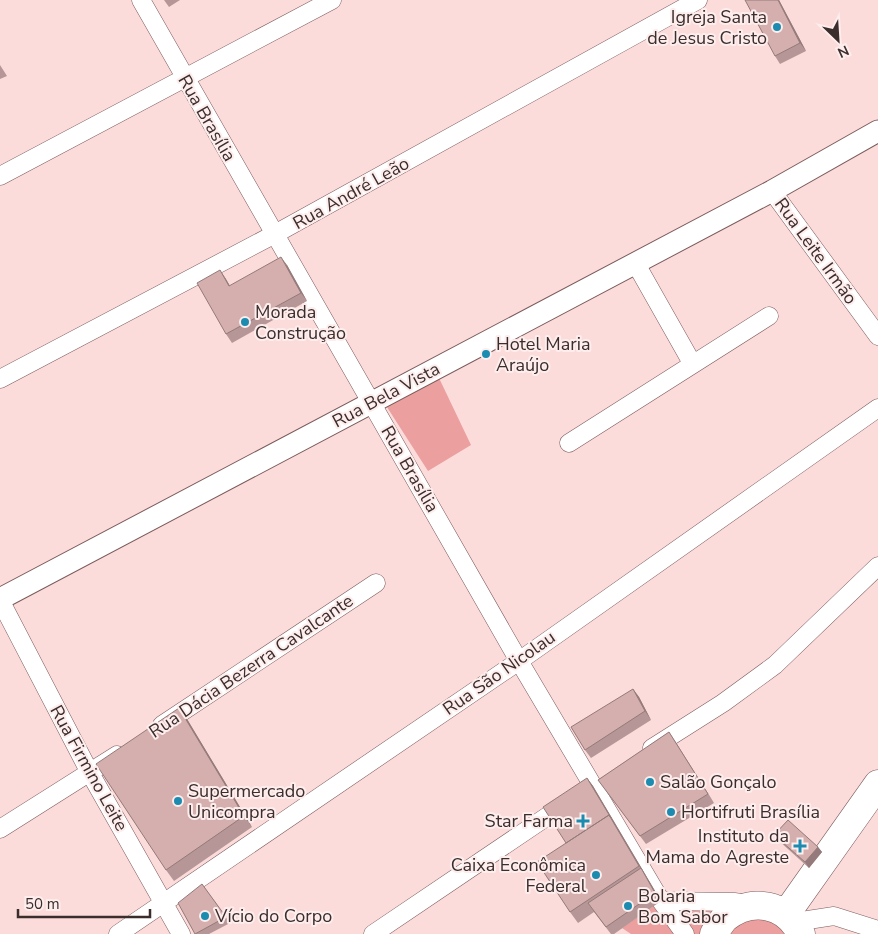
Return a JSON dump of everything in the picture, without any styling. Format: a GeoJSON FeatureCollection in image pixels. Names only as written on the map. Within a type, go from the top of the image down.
{"type":"FeatureCollection","features":[{"type":"Feature","properties":{"kind":"main road"},"geometry":{"type":"LineString","coordinates":[[714,934],[724,919],[740,908],[760,905],[775,908],[794,923],[805,886],[878,784]]}},
{"type":"Feature","properties":{"kind":"street","name":"Rua Brasília"},"geometry":{"type":"LineString","coordinates":[[141,0],[518,661],[593,786],[654,906],[684,934]]}},
{"type":"Feature","properties":{"kind":"street"},"geometry":{"type":"LineString","coordinates":[[0,176],[332,0]]}},
{"type":"Feature","properties":{"kind":"street","name":"Rua André Leão"},"geometry":{"type":"LineString","coordinates":[[0,380],[275,234],[698,0]]}},
{"type":"Feature","properties":{"kind":"street","name":"Rua Bela Vista"},"geometry":{"type":"LineString","coordinates":[[0,600],[772,192],[878,131]]}},
{"type":"Feature","properties":{"kind":"street","name":"Rua Leite Irmão"},"geometry":{"type":"LineString","coordinates":[[772,192],[878,336]]}},
{"type":"Feature","properties":{"kind":"street"},"geometry":{"type":"LineString","coordinates":[[636,264],[692,364]]}},
{"type":"Feature","properties":{"kind":"street"},"geometry":{"type":"LineString","coordinates":[[569,443],[769,316]]}},
{"type":"Feature","properties":{"kind":"street","name":"Rua São Nicolau"},"geometry":{"type":"LineString","coordinates":[[118,934],[518,661],[878,408]]}},
{"type":"Feature","properties":{"kind":"street"},"geometry":{"type":"LineString","coordinates":[[641,755],[723,703],[775,665],[878,566]]}},
{"type":"Feature","properties":{"kind":"street","name":"Rua Dácia Bezerra Cavalcante"},"geometry":{"type":"LineString","coordinates":[[147,735],[376,582]]}},
{"type":"Feature","properties":{"kind":"street","name":"Rua Firmino Leite"},"geometry":{"type":"LineString","coordinates":[[0,600],[90,773],[181,934]]}},
{"type":"Feature","properties":{"kind":"street","name":"Rua Dácia Bezerra Cavalcante"},"geometry":{"type":"LineString","coordinates":[[0,829],[131,746]]}},
{"type":"Feature","properties":{"kind":"street"},"geometry":{"type":"LineString","coordinates":[[373,934],[608,776]]}},
{"type":"Feature","properties":{"kind":"street"},"geometry":{"type":"LineString","coordinates":[[805,886],[804,901],[806,909],[878,930]]}},
{"type":"Feature","properties":{"kind":"street"},"geometry":{"type":"LineString","coordinates":[[654,906],[734,902],[760,905]]}},
{"type":"Feature","properties":{"kind":"street"},"geometry":{"type":"LineString","coordinates":[[794,923],[834,916]]}},
{"type":"Feature","properties":{"kind":"shaded area"},"geometry":{"type":"Polygon","coordinates":[[[439,378],[471,445],[428,471],[385,404],[439,378]]]}},
{"type":"Feature","properties":{"kind":"shaded area"},"geometry":{"type":"Polygon","coordinates":[[[661,901],[734,902],[801,934],[631,934],[622,928],[661,901]]]}},
{"type":"Feature","properties":{"kind":"building","name":"Igreja Santa de Jesus Cristo"},"geometry":{"type":"Polygon","coordinates":[[[745,0],[778,0],[800,43],[775,56],[745,0]]]}},
{"type":"Feature","properties":{"kind":"building","name":"Morada Construção"},"geometry":{"type":"Polygon","coordinates":[[[281,257],[301,293],[226,334],[197,283],[220,270],[229,286],[281,257]]]}},
{"type":"Feature","properties":{"kind":"building"},"geometry":{"type":"Polygon","coordinates":[[[633,689],[645,711],[585,750],[571,727],[633,689]]]}},
{"type":"Feature","properties":{"kind":"building","name":"Supermercado Unicompra"},"geometry":{"type":"Polygon","coordinates":[[[179,708],[244,816],[166,870],[96,764],[179,708]]]}},
{"type":"Feature","properties":{"kind":"building"},"geometry":{"type":"Polygon","coordinates":[[[669,732],[708,794],[640,836],[598,780],[669,732]]]}},
{"type":"Feature","properties":{"kind":"building","name":"Star Farma"},"geometry":{"type":"Polygon","coordinates":[[[587,778],[611,818],[609,815],[566,843],[543,807],[587,778]]]}},
{"type":"Feature","properties":{"kind":"building","name":"Caixa Econômica Federal"},"geometry":{"type":"Polygon","coordinates":[[[609,815],[639,866],[570,912],[537,862],[609,815]]]}},
{"type":"Feature","properties":{"kind":"building","name":"Instituto da Mama do Agreste"},"geometry":{"type":"Polygon","coordinates":[[[788,820],[818,847],[805,862],[774,835],[788,820]]]}},
{"type":"Feature","properties":{"kind":"building","name":"Bolaria Bom Sabor"},"geometry":{"type":"Polygon","coordinates":[[[641,868],[655,893],[606,927],[588,903],[641,868]]]}},
{"type":"Feature","properties":{"kind":"building","name":"Vício do Corpo"},"geometry":{"type":"Polygon","coordinates":[[[202,884],[226,917],[195,934],[178,903],[202,884]]]}},
{"type":"Feature","properties":{"kind":"place","name":"Igreja Santa de Jesus Cristo"},"geometry":{"type":"Point","coordinates":[777,27]}},
{"type":"Feature","properties":{"kind":"place","name":"Morada Construção"},"geometry":{"type":"Point","coordinates":[245,322]}},
{"type":"Feature","properties":{"kind":"place","name":"Hotel Maria Araújo"},"geometry":{"type":"Point","coordinates":[486,354]}},
{"type":"Feature","properties":{"kind":"place","name":"Salão Gonçalo"},"geometry":{"type":"Point","coordinates":[650,782]}},
{"type":"Feature","properties":{"kind":"place","name":"Supermercado Unicompra"},"geometry":{"type":"Point","coordinates":[178,801]}},
{"type":"Feature","properties":{"kind":"place","name":"Hortifruti Brasília"},"geometry":{"type":"Point","coordinates":[671,812]}},
{"type":"Feature","properties":{"kind":"place","name":"Star Farma"},"geometry":{"type":"Point","coordinates":[583,821]}},
{"type":"Feature","properties":{"kind":"place","name":"Instituto da Mama do Agreste"},"geometry":{"type":"Point","coordinates":[800,846]}},
{"type":"Feature","properties":{"kind":"place","name":"Caixa Econômica Federal"},"geometry":{"type":"Point","coordinates":[596,875]}},
{"type":"Feature","properties":{"kind":"place","name":"Bolaria Bom Sabor"},"geometry":{"type":"Point","coordinates":[628,906]}},
{"type":"Feature","properties":{"kind":"place","name":"Vício do Corpo"},"geometry":{"type":"Point","coordinates":[205,916]}}]}
